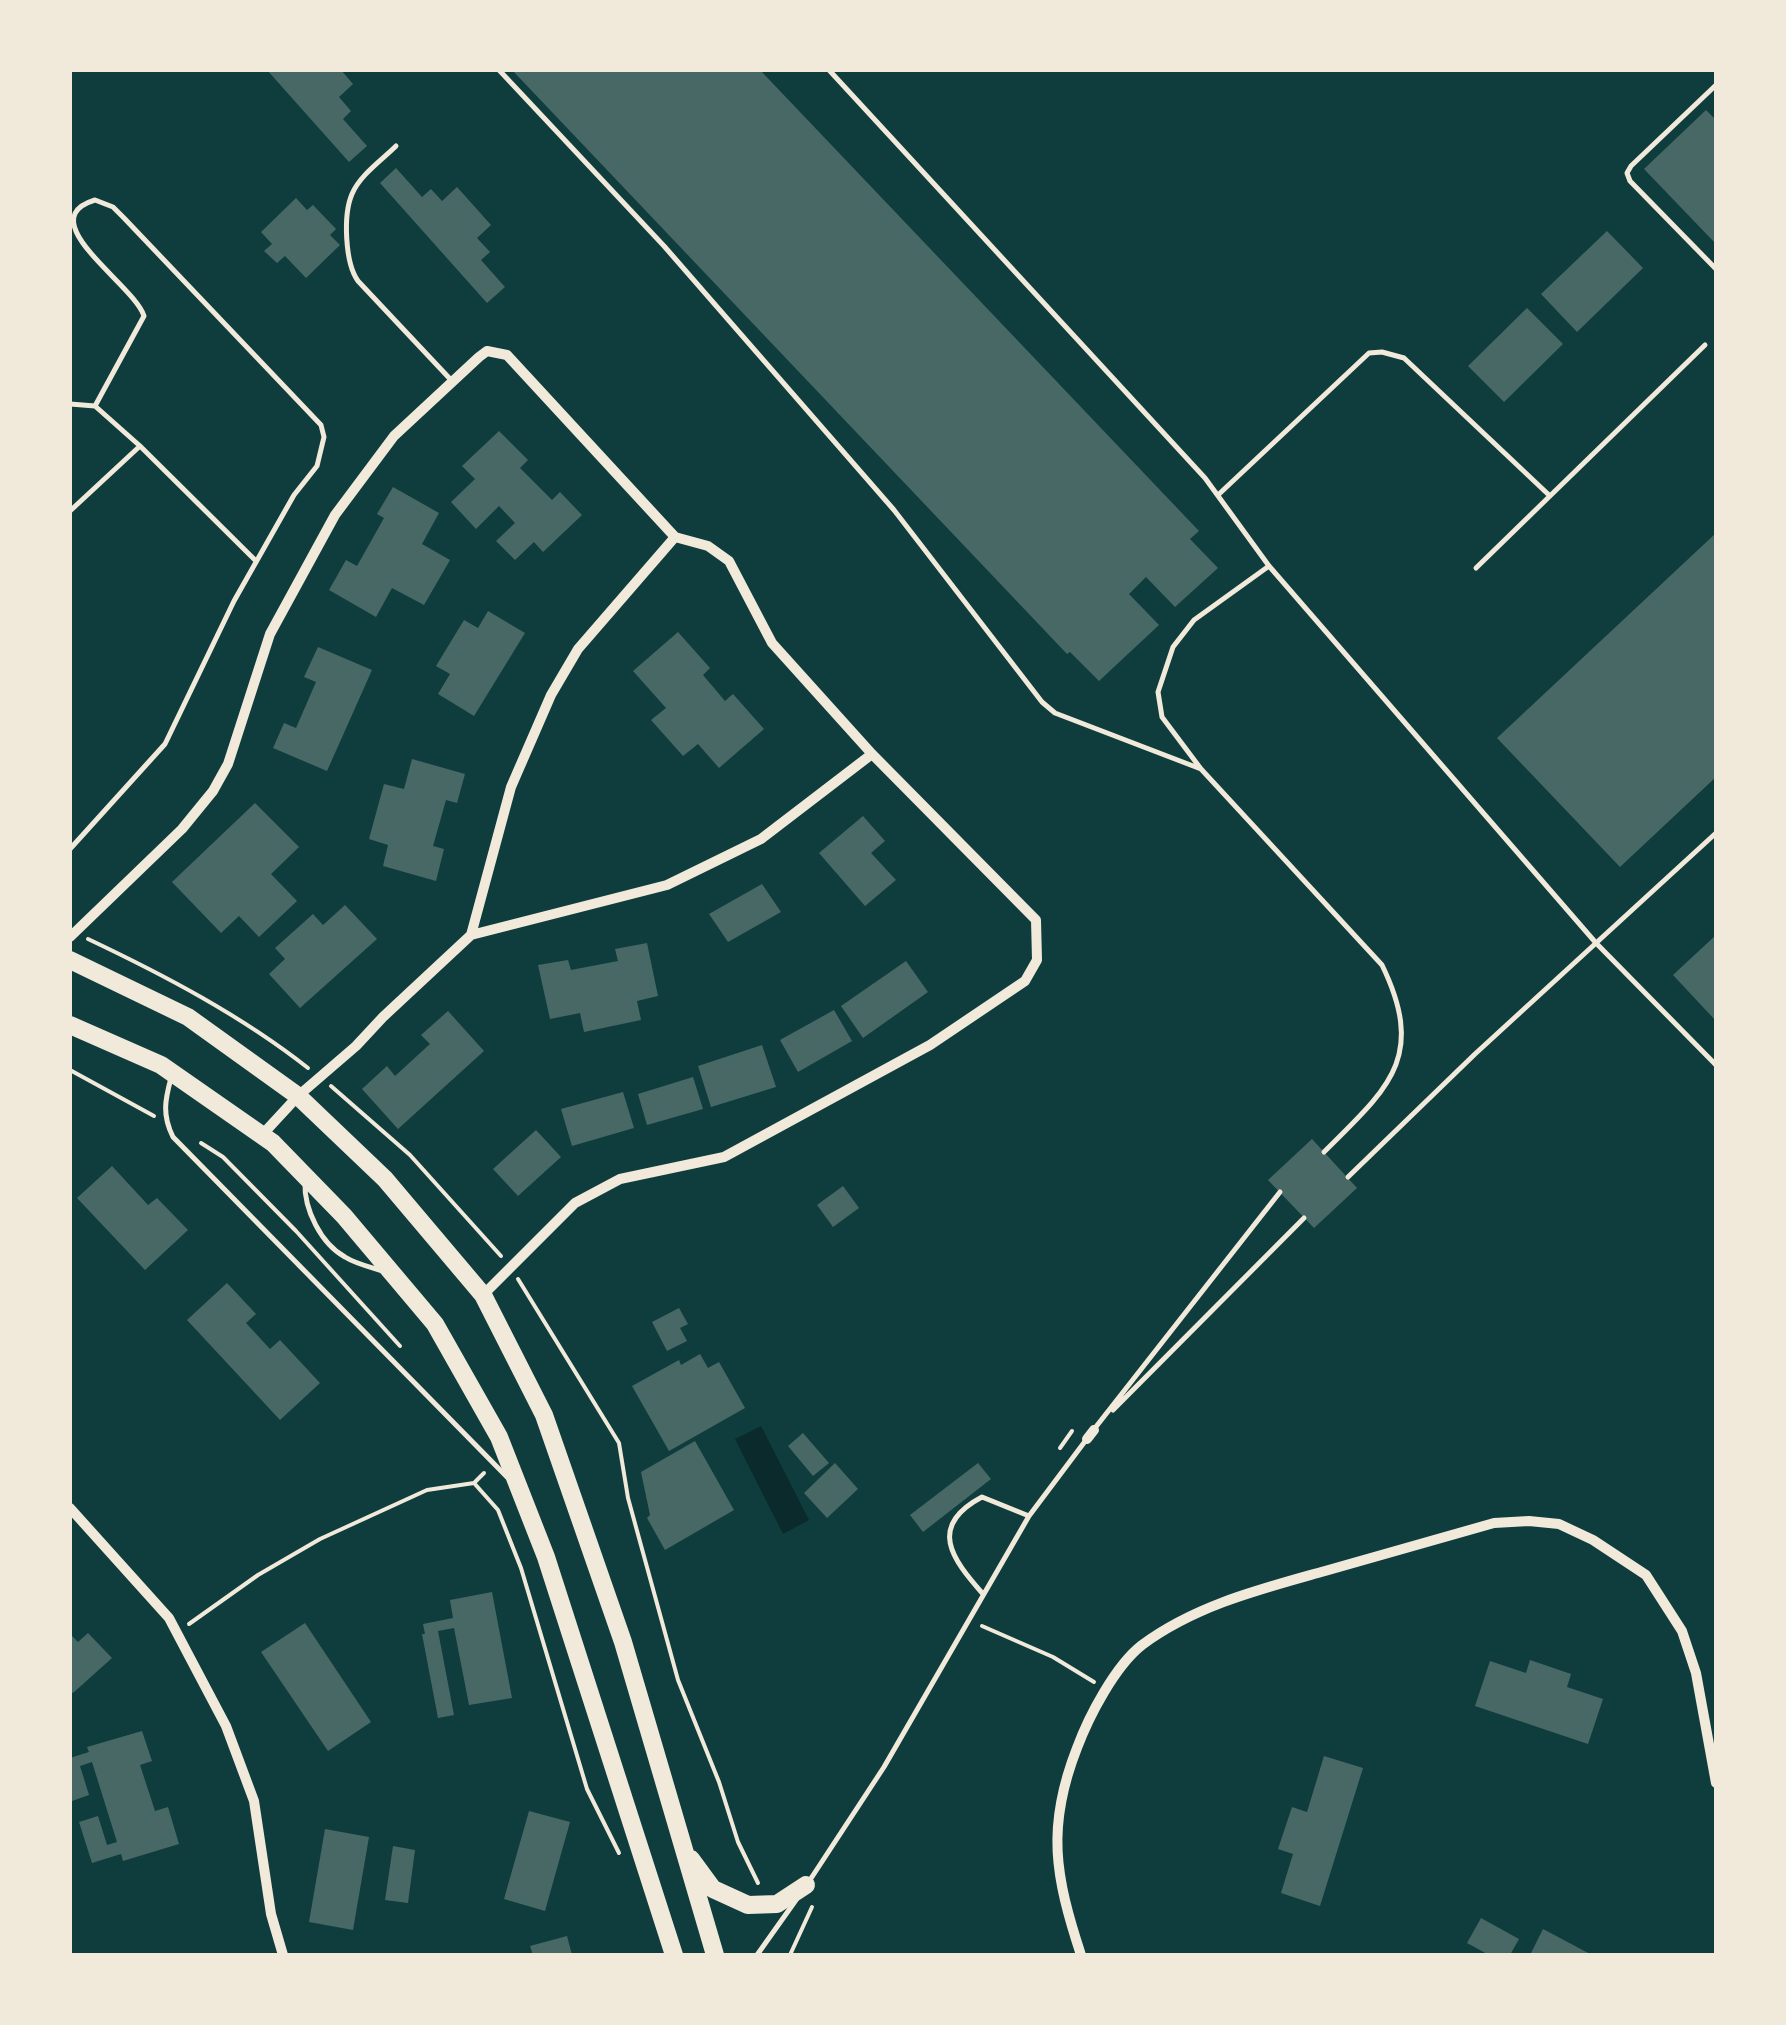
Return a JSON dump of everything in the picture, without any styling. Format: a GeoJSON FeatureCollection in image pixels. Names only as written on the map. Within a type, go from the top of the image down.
{"type":"FeatureCollection","features":[{"type":"Feature","properties":{"kind":"main road"},"geometry":{"type":"LineString","coordinates":[[70,960],[188,1017],[298,1096],[385,1179],[484,1296],[544,1415],[623,1642],[716,1955]]}},
{"type":"Feature","properties":{"kind":"main road"},"geometry":{"type":"LineString","coordinates":[[70,1025],[172,1072],[262,1136],[306,1175],[434,1324],[499,1437],[546,1558],[674,1955]]}},
{"type":"Feature","properties":{"kind":"main road"},"geometry":{"type":"LineString","coordinates":[[682,1847],[714,1890],[748,1904],[777,1904],[806,1885]]}},
{"type":"Feature","properties":{"kind":"street"},"geometry":{"type":"LineString","coordinates":[[70,937],[182,828],[213,791],[228,764],[270,634],[335,514],[394,436],[479,356],[497,352],[516,364],[675,537],[708,546],[730,561],[772,643],[872,754],[1036,920],[1036,960],[1024,980],[930,1045],[724,1157],[620,1179],[575,1203],[484,1296]]}},
{"type":"Feature","properties":{"kind":"street"},"geometry":{"type":"LineString","coordinates":[[471,935],[511,787],[551,695],[578,649],[675,537]]}},
{"type":"Feature","properties":{"kind":"street"},"geometry":{"type":"LineString","coordinates":[[262,1136],[298,1096],[471,935],[667,885],[762,838],[872,754]]}},
{"type":"Feature","properties":{"kind":"street"},"geometry":{"type":"LineString","coordinates":[[70,1508],[169,1618],[226,1726],[254,1801],[271,1914],[282,1955]]}},
{"type":"Feature","properties":{"kind":"street"},"geometry":{"type":"LineString","coordinates":[[1080,1955],[1062,1896],[1056,1834],[1064,1781],[1084,1729],[1106,1690],[1139,1648],[1190,1615],[1233,1597],[1494,1523],[1559,1524],[1594,1540],[1646,1576],[1682,1631],[1696,1672],[1716,1783]]}},
{"type":"Feature","properties":{"kind":"lane"},"geometry":{"type":"LineString","coordinates":[[500,70],[664,246],[894,510],[1042,702],[1054,712],[1201,769]]}},
{"type":"Feature","properties":{"kind":"lane"},"geometry":{"type":"LineString","coordinates":[[828,70],[1218,495],[1269,566],[1596,944],[1716,1065]]}},
{"type":"Feature","properties":{"kind":"lane"},"geometry":{"type":"LineString","coordinates":[[1716,85],[1627,173],[1716,268]]}},
{"type":"Feature","properties":{"kind":"lane"},"geometry":{"type":"LineString","coordinates":[[396,146],[352,194],[348,264],[358,281],[452,382]]}},
{"type":"Feature","properties":{"kind":"lane"},"geometry":{"type":"LineString","coordinates":[[70,849],[165,744],[210,644],[294,495],[317,466],[324,437],[321,425],[124,218],[95,200],[74,210],[74,232],[128,291],[144,316],[94,406]]}},
{"type":"Feature","properties":{"kind":"lane"},"geometry":{"type":"LineString","coordinates":[[1476,568],[1705,345]]}},
{"type":"Feature","properties":{"kind":"lane"},"geometry":{"type":"LineString","coordinates":[[1218,495],[1369,353],[1382,352],[1404,358],[1550,496]]}},
{"type":"Feature","properties":{"kind":"lane"},"geometry":{"type":"LineString","coordinates":[[70,404],[94,406],[140,446],[256,562]]}},
{"type":"Feature","properties":{"kind":"lane"},"geometry":{"type":"LineString","coordinates":[[70,511],[140,446]]}},
{"type":"Feature","properties":{"kind":"lane"},"geometry":{"type":"LineString","coordinates":[[1269,566],[1194,620],[1173,647],[1158,692],[1162,717],[1201,769],[1382,965],[1394,992],[1403,1022],[1400,1058],[1384,1090],[1324,1152]]}},
{"type":"Feature","properties":{"kind":"lane"},"geometry":{"type":"LineString","coordinates":[[1348,1177],[1475,1054],[1716,834]]}},
{"type":"Feature","properties":{"kind":"lane"},"geometry":{"type":"LineString","coordinates":[[172,1072],[164,1106],[173,1137],[516,1487]]}},
{"type":"Feature","properties":{"kind":"lane"},"geometry":{"type":"LineString","coordinates":[[306,1175],[304,1194],[316,1227],[328,1242],[342,1256],[395,1275]]}},
{"type":"Feature","properties":{"kind":"lane"},"geometry":{"type":"LineString","coordinates":[[756,1955],[884,1766],[1029,1516],[1280,1192]]}},
{"type":"Feature","properties":{"kind":"lane"},"geometry":{"type":"LineString","coordinates":[[1090,1434],[1304,1218]]}},
{"type":"Feature","properties":{"kind":"lane"},"geometry":{"type":"LineString","coordinates":[[983,1594],[956,1563],[948,1542],[952,1524],[964,1507],[982,1498],[1029,1516]]}},
{"type":"Feature","properties":{"kind":"path"},"geometry":{"type":"LineString","coordinates":[[511,1267],[589,1399],[620,1443],[628,1498],[678,1680],[747,1864],[758,1884],[767,1889]]}},
{"type":"Feature","properties":{"kind":"path"},"geometry":{"type":"LineString","coordinates":[[1061,1447],[1072,1431]]}},
{"type":"Feature","properties":{"kind":"path"},"geometry":{"type":"LineString","coordinates":[[177,1633],[258,1575],[320,1539],[427,1490],[474,1483],[494,1464]]}},
{"type":"Feature","properties":{"kind":"path"},"geometry":{"type":"LineString","coordinates":[[474,1483],[498,1510],[515,1553],[588,1789],[621,1858]]}},
{"type":"Feature","properties":{"kind":"path"},"geometry":{"type":"LineString","coordinates":[[968,1619],[1053,1657],[1106,1690]]}},
{"type":"Feature","properties":{"kind":"water"},"geometry":{"type":"Polygon","coordinates":[[[761,1426],[809,1520],[783,1534],[735,1439],[761,1426]]]}},
{"type":"Feature","properties":{"kind":"building"},"geometry":{"type":"Polygon","coordinates":[[[267,70],[341,70],[353,84],[339,97],[351,111],[343,119],[367,146],[349,162],[267,70]]]}},
{"type":"Feature","properties":{"kind":"building"},"geometry":{"type":"Polygon","coordinates":[[[512,70],[760,70],[1199,531],[1190,539],[1218,568],[1175,607],[1146,577],[1129,594],[1159,625],[1099,681],[1070,652],[1067,654],[512,70]]]}},
{"type":"Feature","properties":{"kind":"building"},"geometry":{"type":"Polygon","coordinates":[[[1706,110],[1716,120],[1716,244],[1644,169],[1706,110]]]}},
{"type":"Feature","properties":{"kind":"building"},"geometry":{"type":"Polygon","coordinates":[[[396,168],[422,197],[431,189],[442,201],[457,187],[491,225],[477,238],[490,252],[481,260],[505,287],[487,303],[380,183],[396,168]]]}},
{"type":"Feature","properties":{"kind":"building"},"geometry":{"type":"Polygon","coordinates":[[[296,198],[307,210],[313,205],[336,229],[330,235],[340,245],[306,278],[285,256],[277,263],[264,251],[272,244],[261,232],[296,198]]]}},
{"type":"Feature","properties":{"kind":"building"},"geometry":{"type":"Polygon","coordinates":[[[1607,231],[1643,268],[1577,332],[1541,294],[1607,231]]]}},
{"type":"Feature","properties":{"kind":"building"},"geometry":{"type":"Polygon","coordinates":[[[1527,308],[1563,344],[1504,402],[1468,366],[1527,308]]]}},
{"type":"Feature","properties":{"kind":"building"},"geometry":{"type":"Polygon","coordinates":[[[499,431],[528,460],[520,468],[552,500],[560,492],[582,515],[543,552],[534,542],[515,560],[496,541],[515,523],[499,506],[476,529],[451,502],[475,479],[462,466],[499,431]]]}},
{"type":"Feature","properties":{"kind":"building"},"geometry":{"type":"Polygon","coordinates":[[[393,487],[439,513],[422,544],[450,560],[424,605],[392,588],[376,617],[329,590],[346,560],[357,566],[384,518],[377,514],[393,487]]]}},
{"type":"Feature","properties":{"kind":"building"},"geometry":{"type":"Polygon","coordinates":[[[1716,533],[1716,777],[1620,867],[1497,738],[1716,533]]]}},
{"type":"Feature","properties":{"kind":"building"},"geometry":{"type":"Polygon","coordinates":[[[488,611],[525,633],[474,716],[438,694],[450,674],[436,666],[464,620],[478,628],[488,611]]]}},
{"type":"Feature","properties":{"kind":"building"},"geometry":{"type":"Polygon","coordinates":[[[678,632],[710,668],[703,675],[725,701],[733,694],[764,729],[719,768],[698,744],[683,756],[651,720],[666,708],[633,671],[678,632]]]}},
{"type":"Feature","properties":{"kind":"building"},"geometry":{"type":"Polygon","coordinates":[[[318,647],[372,670],[327,771],[273,748],[284,723],[296,728],[316,682],[304,677],[318,647]]]}},
{"type":"Feature","properties":{"kind":"building"},"geometry":{"type":"Polygon","coordinates":[[[412,759],[465,774],[457,803],[446,800],[433,846],[444,849],[436,881],[383,866],[388,845],[369,839],[384,784],[404,789],[412,759]]]}},
{"type":"Feature","properties":{"kind":"building"},"geometry":{"type":"Polygon","coordinates":[[[255,803],[299,847],[271,874],[297,901],[259,937],[239,916],[221,933],[172,882],[255,803]]]}},
{"type":"Feature","properties":{"kind":"building"},"geometry":{"type":"Polygon","coordinates":[[[863,816],[885,841],[871,853],[896,880],[865,906],[819,853],[863,816]]]}},
{"type":"Feature","properties":{"kind":"building"},"geometry":{"type":"Polygon","coordinates":[[[762,884],[781,912],[728,942],[709,914],[762,884]]]}},
{"type":"Feature","properties":{"kind":"building"},"geometry":{"type":"Polygon","coordinates":[[[345,905],[377,939],[300,1008],[269,974],[285,959],[275,948],[313,914],[323,925],[345,905]]]}},
{"type":"Feature","properties":{"kind":"building"},"geometry":{"type":"Polygon","coordinates":[[[1716,935],[1716,1021],[1673,975],[1716,935]]]}},
{"type":"Feature","properties":{"kind":"building"},"geometry":{"type":"Polygon","coordinates":[[[647,943],[658,996],[637,1001],[641,1020],[584,1032],[580,1013],[550,1019],[538,965],[568,960],[571,970],[618,961],[615,949],[647,943]]]}},
{"type":"Feature","properties":{"kind":"building"},"geometry":{"type":"Polygon","coordinates":[[[906,961],[928,992],[863,1038],[841,1006],[906,961]]]}},
{"type":"Feature","properties":{"kind":"building"},"geometry":{"type":"Polygon","coordinates":[[[834,1010],[852,1041],[798,1072],[780,1040],[834,1010]]]}},
{"type":"Feature","properties":{"kind":"building"},"geometry":{"type":"Polygon","coordinates":[[[448,1011],[484,1051],[398,1129],[362,1089],[387,1066],[395,1076],[430,1044],[421,1035],[448,1011]]]}},
{"type":"Feature","properties":{"kind":"building"},"geometry":{"type":"Polygon","coordinates":[[[762,1045],[776,1087],[711,1107],[698,1066],[762,1045]]]}},
{"type":"Feature","properties":{"kind":"building"},"geometry":{"type":"Polygon","coordinates":[[[693,1077],[703,1109],[647,1125],[638,1094],[693,1077]]]}},
{"type":"Feature","properties":{"kind":"building"},"geometry":{"type":"Polygon","coordinates":[[[623,1092],[634,1128],[572,1146],[561,1109],[623,1092]]]}},
{"type":"Feature","properties":{"kind":"building"},"geometry":{"type":"Polygon","coordinates":[[[536,1130],[561,1157],[518,1196],[493,1169],[536,1130]]]}},
{"type":"Feature","properties":{"kind":"building"},"geometry":{"type":"Polygon","coordinates":[[[1312,1139],[1357,1188],[1314,1228],[1268,1180],[1312,1139]]]}},
{"type":"Feature","properties":{"kind":"building"},"geometry":{"type":"Polygon","coordinates":[[[112,1166],[148,1205],[157,1198],[188,1230],[145,1270],[77,1198],[112,1166]]]}},
{"type":"Feature","properties":{"kind":"building"},"geometry":{"type":"Polygon","coordinates":[[[843,1186],[859,1208],[833,1227],[817,1205],[843,1186]]]}},
{"type":"Feature","properties":{"kind":"building"},"geometry":{"type":"Polygon","coordinates":[[[227,1283],[256,1314],[246,1323],[270,1349],[280,1340],[320,1383],[280,1420],[187,1320],[227,1283]]]}},
{"type":"Feature","properties":{"kind":"building"},"geometry":{"type":"Polygon","coordinates":[[[679,1308],[688,1324],[680,1328],[687,1341],[667,1351],[652,1322],[679,1308]]]}},
{"type":"Feature","properties":{"kind":"building"},"geometry":{"type":"Polygon","coordinates":[[[700,1354],[708,1368],[719,1362],[745,1408],[669,1451],[632,1386],[679,1360],[681,1365],[700,1354]]]}},
{"type":"Feature","properties":{"kind":"building"},"geometry":{"type":"Polygon","coordinates":[[[803,1433],[829,1463],[813,1476],[788,1446],[803,1433]]]}},
{"type":"Feature","properties":{"kind":"building"},"geometry":{"type":"Polygon","coordinates":[[[695,1441],[734,1510],[665,1550],[647,1518],[650,1515],[641,1472],[695,1441]]]}},
{"type":"Feature","properties":{"kind":"building"},"geometry":{"type":"Polygon","coordinates":[[[835,1463],[858,1489],[827,1518],[804,1493],[835,1463]]]}},
{"type":"Feature","properties":{"kind":"building"},"geometry":{"type":"Polygon","coordinates":[[[978,1463],[991,1479],[923,1532],[910,1515],[978,1463]]]}},
{"type":"Feature","properties":{"kind":"building"},"geometry":{"type":"Polygon","coordinates":[[[492,1592],[512,1698],[469,1705],[454,1628],[438,1631],[454,1715],[438,1718],[423,1624],[453,1618],[450,1600],[492,1592]]]}},
{"type":"Feature","properties":{"kind":"building"},"geometry":{"type":"Polygon","coordinates":[[[305,1623],[371,1722],[328,1751],[261,1652],[305,1623]]]}},
{"type":"Feature","properties":{"kind":"building"},"geometry":{"type":"Polygon","coordinates":[[[88,1633],[112,1658],[73,1693],[70,1634],[78,1642],[88,1633]]]}},
{"type":"Feature","properties":{"kind":"building"},"geometry":{"type":"Polygon","coordinates":[[[1530,1660],[1571,1674],[1567,1687],[1603,1699],[1588,1744],[1475,1706],[1490,1661],[1526,1673],[1530,1660]]]}},
{"type":"Feature","properties":{"kind":"building"},"geometry":{"type":"Polygon","coordinates":[[[142,1731],[152,1761],[140,1765],[155,1811],[168,1807],[179,1844],[123,1861],[121,1854],[92,1863],[79,1822],[98,1816],[107,1845],[117,1842],[92,1762],[80,1766],[89,1795],[72,1801],[70,1758],[89,1752],[87,1747],[142,1731]]]}},
{"type":"Feature","properties":{"kind":"building"},"geometry":{"type":"Polygon","coordinates":[[[1324,1756],[1363,1768],[1320,1906],[1281,1893],[1293,1854],[1278,1849],[1292,1807],[1307,1812],[1324,1756]]]}},
{"type":"Feature","properties":{"kind":"building"},"geometry":{"type":"Polygon","coordinates":[[[529,1811],[570,1822],[545,1911],[504,1899],[529,1811]]]}},
{"type":"Feature","properties":{"kind":"building"},"geometry":{"type":"Polygon","coordinates":[[[325,1829],[369,1837],[353,1930],[309,1922],[325,1829]]]}},
{"type":"Feature","properties":{"kind":"building"},"geometry":{"type":"Polygon","coordinates":[[[393,1846],[415,1850],[408,1903],[385,1900],[393,1846]]]}},
{"type":"Feature","properties":{"kind":"building"},"geometry":{"type":"Polygon","coordinates":[[[1481,1918],[1519,1939],[1510,1955],[1489,1955],[1467,1943],[1481,1918]]]}},
{"type":"Feature","properties":{"kind":"building"},"geometry":{"type":"Polygon","coordinates":[[[1543,1929],[1592,1955],[1530,1955],[1543,1929]]]}},
{"type":"Feature","properties":{"kind":"building"},"geometry":{"type":"Polygon","coordinates":[[[567,1936],[572,1955],[533,1955],[530,1946],[567,1936]]]}}]}
